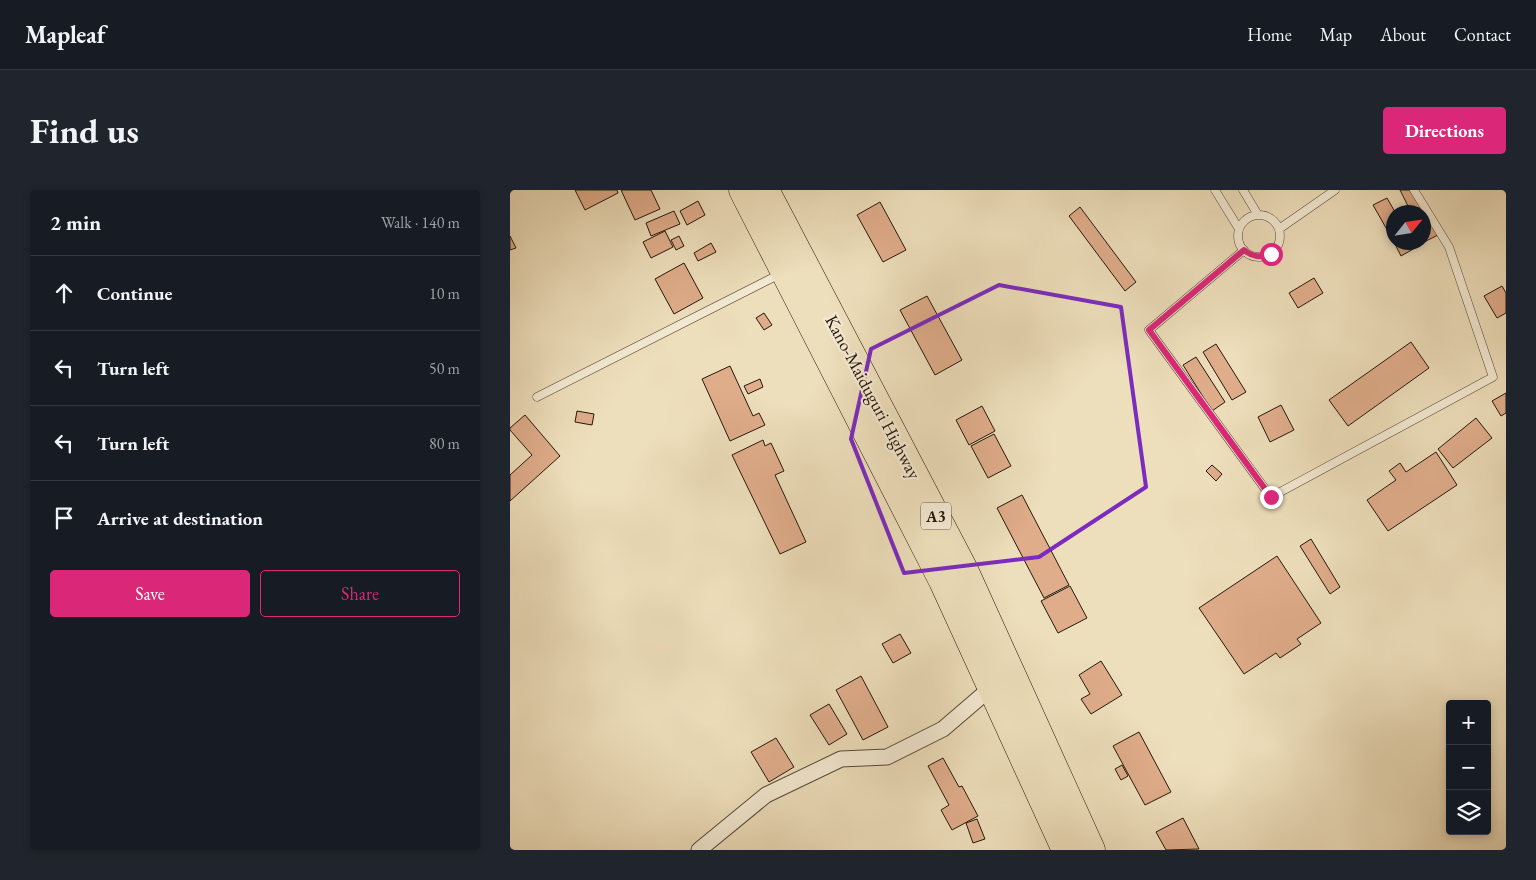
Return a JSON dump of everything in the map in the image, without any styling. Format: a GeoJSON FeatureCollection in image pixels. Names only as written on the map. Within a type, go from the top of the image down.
{"type":"FeatureCollection","features":[{"type":"Feature","properties":{"kind":"highway","name":"Kano-Maiduguri Highway"},"geometry":{"type":"LineString","coordinates":[[743,190],[943,581],[1066,850]]}},
{"type":"Feature","properties":{"kind":"highway","name":"Kano-Maiduguri Highway"},"geometry":{"type":"LineString","coordinates":[[765,190],[964,570],[1091,850]]}},
{"type":"Feature","properties":{"kind":"street"},"geometry":{"type":"LineString","coordinates":[[699,850],[766,795],[841,759],[888,757],[943,729],[992,687]]}},
{"type":"Feature","properties":{"kind":"lane"},"geometry":{"type":"LineString","coordinates":[[1215,190],[1239,229]]}},
{"type":"Feature","properties":{"kind":"lane"},"geometry":{"type":"LineString","coordinates":[[1243,190],[1258,215]]}},
{"type":"Feature","properties":{"kind":"lane"},"geometry":{"type":"LineString","coordinates":[[1279,229],[1335,190]]}},
{"type":"Feature","properties":{"kind":"lane"},"geometry":{"type":"LineString","coordinates":[[1244,250],[1149,330],[1271,497],[1493,377],[1449,247],[1414,190]]}},
{"type":"Feature","properties":{"kind":"lane"},"geometry":{"type":"LineString","coordinates":[[1258,215],[1271,218],[1279,229],[1280,243],[1271,254],[1264,257],[1256,257],[1244,250],[1238,237],[1239,229],[1243,222],[1250,217],[1258,215]]}},
{"type":"Feature","properties":{"kind":"lane"},"geometry":{"type":"LineString","coordinates":[[536,397],[786,272]]}},
{"type":"Feature","properties":{"kind":"highlighted area"},"geometry":{"type":"Polygon","coordinates":[[[999,285],[1121,307],[1146,487],[1039,557],[904,573],[851,439],[871,349],[999,285]]]}},
{"type":"Feature","properties":{"kind":"building"},"geometry":{"type":"Polygon","coordinates":[[[575,190],[617,190],[618,193],[585,210],[575,190]]]}},
{"type":"Feature","properties":{"kind":"building"},"geometry":{"type":"Polygon","coordinates":[[[621,190],[651,190],[660,209],[635,220],[621,190]]]}},
{"type":"Feature","properties":{"kind":"building"},"geometry":{"type":"Polygon","coordinates":[[[1400,190],[1413,190],[1421,205],[1408,205],[1400,190]]]}},
{"type":"Feature","properties":{"kind":"building"},"geometry":{"type":"Polygon","coordinates":[[[1387,198],[1391,205],[1386,205],[1386,228],[1373,205],[1387,198]]]}},
{"type":"Feature","properties":{"kind":"building"},"geometry":{"type":"Polygon","coordinates":[[[698,201],[705,215],[687,225],[680,211],[698,201]]]}},
{"type":"Feature","properties":{"kind":"building"},"geometry":{"type":"Polygon","coordinates":[[[880,202],[906,250],[883,262],[857,215],[880,202]]]}},
{"type":"Feature","properties":{"kind":"building"},"geometry":{"type":"Polygon","coordinates":[[[1080,207],[1136,282],[1125,291],[1069,216],[1080,207]]]}},
{"type":"Feature","properties":{"kind":"building"},"geometry":{"type":"Polygon","coordinates":[[[674,211],[680,224],[651,236],[646,223],[674,211]]]}},
{"type":"Feature","properties":{"kind":"building"},"geometry":{"type":"Polygon","coordinates":[[[1431,222],[1438,235],[1431,238],[1431,222]]]}},
{"type":"Feature","properties":{"kind":"building"},"geometry":{"type":"Polygon","coordinates":[[[665,231],[673,247],[651,258],[643,242],[665,231]]]}},
{"type":"Feature","properties":{"kind":"building"},"geometry":{"type":"Polygon","coordinates":[[[510,236],[516,248],[510,250],[510,236]]]}},
{"type":"Feature","properties":{"kind":"building"},"geometry":{"type":"Polygon","coordinates":[[[679,236],[684,246],[676,250],[671,240],[679,236]]]}},
{"type":"Feature","properties":{"kind":"building"},"geometry":{"type":"Polygon","coordinates":[[[711,243],[716,252],[698,261],[694,253],[711,243]]]}},
{"type":"Feature","properties":{"kind":"building"},"geometry":{"type":"Polygon","coordinates":[[[1398,250],[1412,250],[1401,256],[1398,250]]]}},
{"type":"Feature","properties":{"kind":"building"},"geometry":{"type":"Polygon","coordinates":[[[684,263],[703,298],[674,314],[655,279],[684,263]]]}},
{"type":"Feature","properties":{"kind":"building"},"geometry":{"type":"Polygon","coordinates":[[[1314,278],[1323,293],[1298,308],[1289,293],[1314,278]]]}},
{"type":"Feature","properties":{"kind":"building"},"geometry":{"type":"Polygon","coordinates":[[[1502,286],[1506,293],[1506,313],[1497,318],[1484,296],[1502,286]]]}},
{"type":"Feature","properties":{"kind":"building"},"geometry":{"type":"Polygon","coordinates":[[[927,296],[962,360],[935,375],[900,310],[927,296]]]}},
{"type":"Feature","properties":{"kind":"building"},"geometry":{"type":"Polygon","coordinates":[[[764,313],[772,325],[764,330],[756,318],[764,313]]]}},
{"type":"Feature","properties":{"kind":"building"},"geometry":{"type":"Polygon","coordinates":[[[1411,342],[1429,368],[1348,426],[1329,400],[1411,342]]]}},
{"type":"Feature","properties":{"kind":"building"},"geometry":{"type":"Polygon","coordinates":[[[1216,344],[1246,392],[1232,400],[1203,352],[1216,344]]]}},
{"type":"Feature","properties":{"kind":"building"},"geometry":{"type":"Polygon","coordinates":[[[1196,357],[1225,402],[1212,411],[1183,365],[1196,357]]]}},
{"type":"Feature","properties":{"kind":"building"},"geometry":{"type":"Polygon","coordinates":[[[730,366],[753,416],[759,413],[765,425],[730,441],[702,379],[730,366]]]}},
{"type":"Feature","properties":{"kind":"building"},"geometry":{"type":"Polygon","coordinates":[[[760,379],[763,387],[748,394],[744,386],[760,379]]]}},
{"type":"Feature","properties":{"kind":"building"},"geometry":{"type":"Polygon","coordinates":[[[1506,393],[1506,413],[1501,416],[1492,401],[1506,393]]]}},
{"type":"Feature","properties":{"kind":"building"},"geometry":{"type":"Polygon","coordinates":[[[1281,405],[1294,430],[1270,442],[1258,417],[1281,405]]]}},
{"type":"Feature","properties":{"kind":"building"},"geometry":{"type":"Polygon","coordinates":[[[982,406],[995,431],[969,445],[956,420],[982,406]]]}},
{"type":"Feature","properties":{"kind":"building"},"geometry":{"type":"Polygon","coordinates":[[[577,411],[594,414],[592,425],[575,422],[577,411]]]}},
{"type":"Feature","properties":{"kind":"building"},"geometry":{"type":"Polygon","coordinates":[[[525,415],[560,456],[510,501],[510,475],[532,455],[510,430],[525,415]]]}},
{"type":"Feature","properties":{"kind":"building"},"geometry":{"type":"Polygon","coordinates":[[[1476,418],[1492,438],[1453,468],[1438,449],[1476,418]]]}},
{"type":"Feature","properties":{"kind":"building"},"geometry":{"type":"Polygon","coordinates":[[[994,434],[1011,466],[988,478],[971,446],[994,434]]]}},
{"type":"Feature","properties":{"kind":"building"},"geometry":{"type":"Polygon","coordinates":[[[763,440],[765,446],[771,443],[784,471],[775,475],[806,542],[780,554],[732,455],[763,440]]]}},
{"type":"Feature","properties":{"kind":"building"},"geometry":{"type":"Polygon","coordinates":[[[1436,452],[1457,485],[1388,531],[1367,500],[1396,480],[1389,471],[1400,463],[1406,472],[1436,452]]]}},
{"type":"Feature","properties":{"kind":"building"},"geometry":{"type":"Polygon","coordinates":[[[1212,465],[1222,474],[1216,481],[1206,471],[1212,465]]]}},
{"type":"Feature","properties":{"kind":"building"},"geometry":{"type":"Polygon","coordinates":[[[1022,495],[1069,585],[1044,598],[997,508],[1022,495]]]}},
{"type":"Feature","properties":{"kind":"building"},"geometry":{"type":"Polygon","coordinates":[[[1311,539],[1340,587],[1330,594],[1300,546],[1311,539]]]}},
{"type":"Feature","properties":{"kind":"building"},"geometry":{"type":"Polygon","coordinates":[[[1277,556],[1321,623],[1297,639],[1301,644],[1280,658],[1276,653],[1244,674],[1199,608],[1277,556]]]}},
{"type":"Feature","properties":{"kind":"building"},"geometry":{"type":"Polygon","coordinates":[[[1070,586],[1087,618],[1058,633],[1041,601],[1070,586]]]}},
{"type":"Feature","properties":{"kind":"building"},"geometry":{"type":"Polygon","coordinates":[[[900,634],[911,653],[893,663],[882,644],[900,634]]]}},
{"type":"Feature","properties":{"kind":"building"},"geometry":{"type":"Polygon","coordinates":[[[1101,661],[1122,695],[1091,714],[1081,699],[1090,694],[1079,675],[1101,661]]]}},
{"type":"Feature","properties":{"kind":"building"},"geometry":{"type":"Polygon","coordinates":[[[861,676],[888,727],[863,740],[836,690],[861,676]]]}},
{"type":"Feature","properties":{"kind":"building"},"geometry":{"type":"Polygon","coordinates":[[[829,704],[847,734],[829,745],[810,715],[829,704]]]}},
{"type":"Feature","properties":{"kind":"building"},"geometry":{"type":"Polygon","coordinates":[[[1139,732],[1171,792],[1145,805],[1113,746],[1139,732]]]}},
{"type":"Feature","properties":{"kind":"building"},"geometry":{"type":"Polygon","coordinates":[[[776,738],[794,767],[769,782],[751,752],[776,738]]]}},
{"type":"Feature","properties":{"kind":"building"},"geometry":{"type":"Polygon","coordinates":[[[943,758],[959,787],[962,786],[978,816],[952,830],[941,810],[949,805],[928,766],[943,758]]]}},
{"type":"Feature","properties":{"kind":"building"},"geometry":{"type":"Polygon","coordinates":[[[1122,765],[1128,776],[1121,780],[1115,769],[1122,765]]]}},
{"type":"Feature","properties":{"kind":"building"},"geometry":{"type":"Polygon","coordinates":[[[1183,818],[1199,849],[1166,850],[1156,832],[1183,818]]]}},
{"type":"Feature","properties":{"kind":"building"},"geometry":{"type":"Polygon","coordinates":[[[977,819],[985,839],[973,843],[966,823],[977,819]]]}},
{"type":"Feature","properties":{"kind":"route"},"geometry":{"type":"LineString","coordinates":[[1271,254],[1264,257],[1256,257],[1244,250],[1149,330],[1271,497]]}}]}
